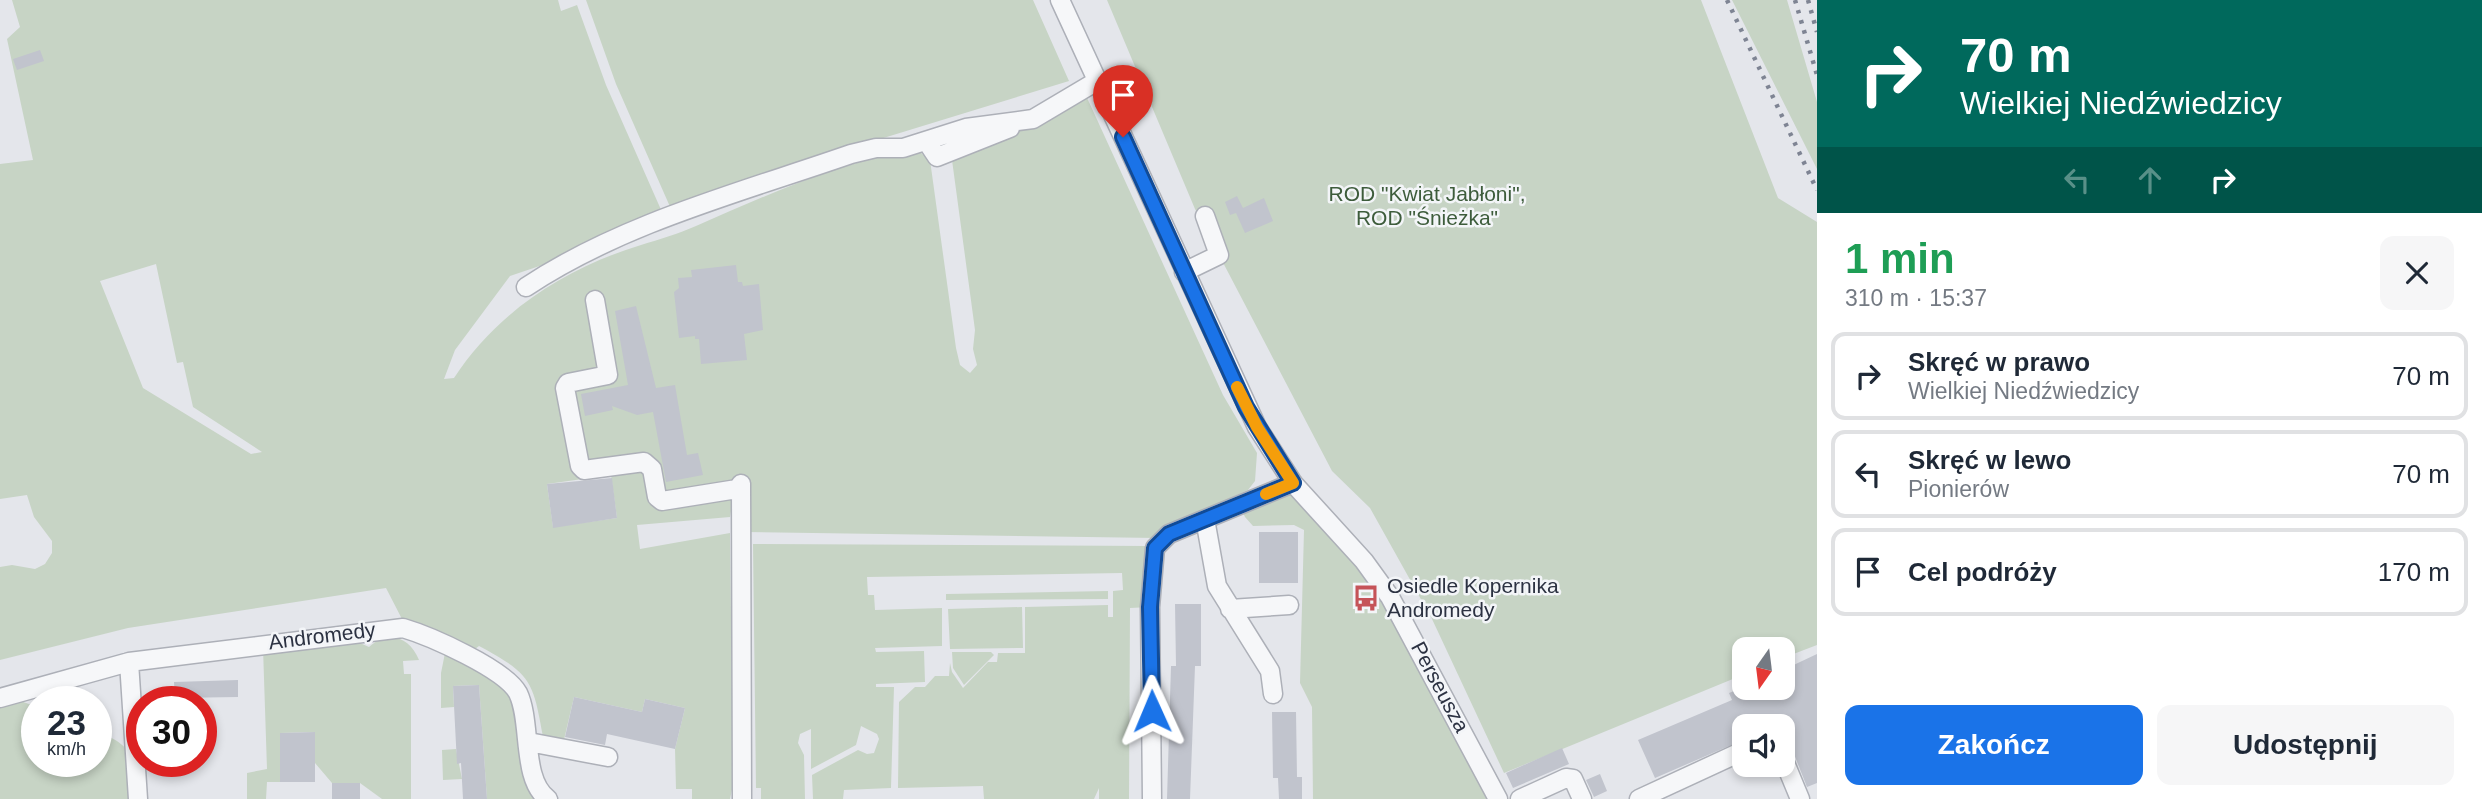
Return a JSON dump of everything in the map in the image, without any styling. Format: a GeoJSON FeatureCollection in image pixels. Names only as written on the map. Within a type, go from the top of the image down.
{"type":"FeatureCollection","features":[{"type":"Feature","properties":{"kind":"street","name":"Perseusza"},"geometry":{"type":"LineString","coordinates":[[1060,0],[1246,407],[1293,483],[1364,561],[1396,606],[1498,799]]}},
{"type":"Feature","properties":{"kind":"street"},"geometry":{"type":"LineString","coordinates":[[526,287],[555,267],[669,218],[850,154],[927,142],[937,157],[1033,119],[1097,81]]}},
{"type":"Feature","properties":{"kind":"street"},"geometry":{"type":"LineString","coordinates":[[1184,272],[1219,255],[1205,216]]}},
{"type":"Feature","properties":{"kind":"street"},"geometry":{"type":"LineString","coordinates":[[595,300],[608,375],[568,383],[565,388],[580,466],[584,470],[645,462],[652,469],[657,497],[662,501],[737,489],[741,484],[742,799]]}},
{"type":"Feature","properties":{"kind":"street"},"geometry":{"type":"LineString","coordinates":[[1152,799],[1153,553],[1158,543],[1169,534],[1293,483]]}},
{"type":"Feature","properties":{"kind":"street"},"geometry":{"type":"LineString","coordinates":[[1205,519],[1217,586],[1270,671],[1273,694]]}},
{"type":"Feature","properties":{"kind":"street"},"geometry":{"type":"LineString","coordinates":[[1230,609],[1289,605]]}},
{"type":"Feature","properties":{"kind":"street","name":"Andromedy"},"geometry":{"type":"LineString","coordinates":[[0,698],[129,662],[403,628],[443,643],[513,686],[523,716],[535,786],[548,799]]}},
{"type":"Feature","properties":{"kind":"street"},"geometry":{"type":"LineString","coordinates":[[129,662],[138,799]]}},
{"type":"Feature","properties":{"kind":"street"},"geometry":{"type":"LineString","coordinates":[[534,743],[608,757]]}},
{"type":"Feature","properties":{"kind":"street"},"geometry":{"type":"LineString","coordinates":[[1639,799],[1732,756]]}},
{"type":"Feature","properties":{"kind":"street"},"geometry":{"type":"LineString","coordinates":[[1791,777],[1800,799]]}},
{"type":"Feature","properties":{"kind":"street"},"geometry":{"type":"LineString","coordinates":[[1520,799],[1566,778],[1573,779],[1582,799]]}},
{"type":"Feature","properties":{"kind":"green space"},"geometry":{"type":"Polygon","coordinates":[[[12,0],[558,0],[561,11],[577,5],[606,85],[662,212],[575,254],[510,276],[455,350],[444,379],[454,378],[471,354],[512,313],[535,295],[586,266],[682,232],[777,191],[832,171],[888,155],[917,150],[930,160],[956,348],[960,365],[970,373],[977,365],[973,349],[975,330],[952,160],[1083,89],[1223,395],[1257,453],[1255,481],[1248,490],[1228,499],[1293,483],[1364,561],[1498,799],[1313,799],[1312,707],[1300,683],[1304,530],[1294,525],[1253,526],[1245,517],[1237,499],[1175,522],[1157,538],[744,532],[744,510],[731,511],[730,517],[637,525],[640,549],[730,533],[733,785],[730,799],[692,799],[692,789],[676,789],[675,749],[685,708],[645,699],[642,712],[574,697],[563,744],[543,737],[532,691],[519,672],[479,646],[471,652],[403,621],[386,588],[128,628],[0,660],[0,567],[12,565],[35,569],[45,564],[52,553],[52,541],[34,517],[27,495],[0,499],[0,164],[33,160],[7,39],[20,27],[12,0]],[[156,264],[100,281],[143,388],[251,454],[262,452],[193,407],[183,362],[177,363],[156,264]],[[611,475],[547,484],[553,527],[617,518],[611,475]]]}},
{"type":"Feature","properties":{"kind":"green space"},"geometry":{"type":"Polygon","coordinates":[[[586,0],[1033,0],[1069,81],[766,174],[671,209],[616,84],[586,0]]]}},
{"type":"Feature","properties":{"kind":"green space","name":"ROD \"Kwiat Jabłoni\", ROD \"Śnieżka\""},"geometry":{"type":"Polygon","coordinates":[[[1107,0],[1701,0],[1778,198],[1817,222],[1817,645],[1796,653],[1796,637],[1732,637],[1732,679],[1504,773],[1432,619],[1370,508],[1332,471],[1195,209],[1107,0]]]}},
{"type":"Feature","properties":{"kind":"green space"},"geometry":{"type":"Polygon","coordinates":[[[1732,0],[1787,0],[1817,102],[1817,169],[1732,0]]]}},
{"type":"Feature","properties":{"kind":"green space"},"geometry":{"type":"Polygon","coordinates":[[[753,544],[1147,546],[1150,607],[1130,608],[1129,799],[1099,799],[1099,788],[1094,799],[984,799],[983,786],[898,788],[899,702],[915,687],[925,687],[935,676],[949,676],[950,663],[952,672],[963,688],[988,662],[997,662],[998,653],[1025,653],[1025,607],[1108,605],[1108,617],[1113,617],[1113,591],[1123,590],[1122,573],[867,577],[868,595],[874,595],[875,610],[942,608],[942,646],[875,648],[876,652],[924,651],[925,682],[876,684],[876,687],[894,687],[891,788],[844,790],[843,799],[813,799],[812,775],[858,750],[867,754],[874,753],[879,739],[877,734],[861,726],[856,745],[811,769],[811,729],[800,734],[798,743],[804,755],[805,799],[761,799],[761,788],[756,788],[753,544]]]}},
{"type":"Feature","properties":{"kind":"green space"},"geometry":{"type":"Polygon","coordinates":[[[1108,591],[1108,599],[946,600],[946,594],[1108,591]]]}},
{"type":"Feature","properties":{"kind":"green space"},"geometry":{"type":"Polygon","coordinates":[[[1022,607],[1023,648],[950,649],[948,609],[1022,607]]]}},
{"type":"Feature","properties":{"kind":"green space"},"geometry":{"type":"Polygon","coordinates":[[[344,636],[369,647],[384,638],[398,638],[410,646],[419,660],[403,661],[404,674],[411,674],[411,799],[382,799],[360,783],[332,783],[315,763],[314,732],[280,733],[280,782],[267,782],[266,799],[247,799],[247,773],[267,769],[263,648],[344,636]]]}},
{"type":"Feature","properties":{"kind":"green space"},"geometry":{"type":"Polygon","coordinates":[[[952,652],[991,652],[994,655],[964,685],[953,668],[952,652]]]}},
{"type":"Feature","properties":{"kind":"green space"},"geometry":{"type":"Polygon","coordinates":[[[445,653],[495,679],[515,695],[542,799],[487,799],[479,685],[453,686],[454,707],[441,708],[441,673],[445,653]]]}},
{"type":"Feature","properties":{"kind":"green space"},"geometry":{"type":"Polygon","coordinates":[[[7,696],[21,701],[21,777],[112,777],[112,738],[126,749],[126,777],[132,777],[132,799],[0,799],[0,698],[7,696]]]}},
{"type":"Feature","properties":{"kind":"green space"},"geometry":{"type":"Polygon","coordinates":[[[456,749],[462,779],[443,780],[442,750],[456,749]]]}},
{"type":"Feature","properties":{"kind":"building"},"geometry":{"type":"Polygon","coordinates":[[[40,50],[44,61],[17,70],[13,59],[40,50]]]}},
{"type":"Feature","properties":{"kind":"building"},"geometry":{"type":"Polygon","coordinates":[[[1237,196],[1243,208],[1264,198],[1273,221],[1245,233],[1236,213],[1230,215],[1225,202],[1237,196]]]}},
{"type":"Feature","properties":{"kind":"building"},"geometry":{"type":"Polygon","coordinates":[[[736,265],[738,282],[742,282],[743,286],[759,284],[763,330],[744,334],[747,360],[701,364],[699,339],[695,339],[695,336],[679,338],[674,292],[679,288],[678,278],[692,277],[691,270],[736,265]]]}},
{"type":"Feature","properties":{"kind":"building"},"geometry":{"type":"Polygon","coordinates":[[[636,306],[656,388],[675,385],[687,455],[698,453],[703,475],[666,482],[653,412],[637,415],[612,406],[613,410],[585,416],[581,394],[628,385],[615,311],[636,306]]]}},
{"type":"Feature","properties":{"kind":"building"},"geometry":{"type":"Polygon","coordinates":[[[612,478],[617,518],[553,528],[547,484],[612,478]]]}},
{"type":"Feature","properties":{"kind":"building"},"geometry":{"type":"Polygon","coordinates":[[[1259,532],[1298,532],[1298,583],[1259,583],[1259,532]]]}},
{"type":"Feature","properties":{"kind":"building"},"geometry":{"type":"Polygon","coordinates":[[[1175,604],[1201,604],[1201,666],[1195,666],[1190,799],[1167,799],[1171,666],[1176,666],[1175,604]]]}},
{"type":"Feature","properties":{"kind":"building"},"geometry":{"type":"Polygon","coordinates":[[[1817,654],[1817,783],[1807,787],[1795,756],[1795,714],[1732,714],[1732,745],[1655,778],[1638,740],[1732,700],[1796,700],[1796,664],[1817,654]]]}},
{"type":"Feature","properties":{"kind":"building"},"geometry":{"type":"Polygon","coordinates":[[[238,680],[238,697],[217,697],[217,686],[174,686],[174,682],[238,680]]]}},
{"type":"Feature","properties":{"kind":"building"},"geometry":{"type":"Polygon","coordinates":[[[479,685],[487,799],[463,799],[461,763],[457,764],[453,686],[479,685]]]}},
{"type":"Feature","properties":{"kind":"building"},"geometry":{"type":"Polygon","coordinates":[[[574,697],[642,712],[645,699],[685,708],[675,749],[607,734],[605,745],[565,737],[574,697]]]}},
{"type":"Feature","properties":{"kind":"building"},"geometry":{"type":"Polygon","coordinates":[[[1272,712],[1296,712],[1297,777],[1302,777],[1302,799],[1279,799],[1278,778],[1273,778],[1272,712]]]}},
{"type":"Feature","properties":{"kind":"building"},"geometry":{"type":"Polygon","coordinates":[[[315,732],[315,782],[280,782],[280,733],[315,732]]]}},
{"type":"Feature","properties":{"kind":"building"},"geometry":{"type":"Polygon","coordinates":[[[1562,748],[1569,764],[1513,788],[1506,773],[1562,748]]]}},
{"type":"Feature","properties":{"kind":"building"},"geometry":{"type":"Polygon","coordinates":[[[1600,774],[1607,791],[1594,797],[1586,780],[1600,774]]]}},
{"type":"Feature","properties":{"kind":"building"},"geometry":{"type":"Polygon","coordinates":[[[332,783],[360,783],[360,799],[332,799],[332,783]]]}},
{"type":"Feature","properties":{"kind":"railway"},"geometry":{"type":"LineString","coordinates":[[1727,0],[1817,190]]}},
{"type":"Feature","properties":{"kind":"railway"},"geometry":{"type":"LineString","coordinates":[[1795,0],[1817,75]]}},
{"type":"Feature","properties":{"kind":"railway"},"geometry":{"type":"LineString","coordinates":[[1808,0],[1817,32]]}},
{"type":"Feature","properties":{"kind":"slow traffic"},"geometry":{"type":"LineString","coordinates":[[1237,387],[1257,427],[1293,483],[1266,494]]}},
{"type":"Feature","properties":{"kind":"place","name":"Osiedle Kopernika Andromedy"},"geometry":{"type":"Point","coordinates":[1366,598]}},
{"type":"Feature","properties":{"kind":"route"},"geometry":{"type":"LineString","coordinates":[[1123,137],[1246,407],[1293,483],[1169,534],[1155,548],[1150,607],[1152,711]]}}]}
